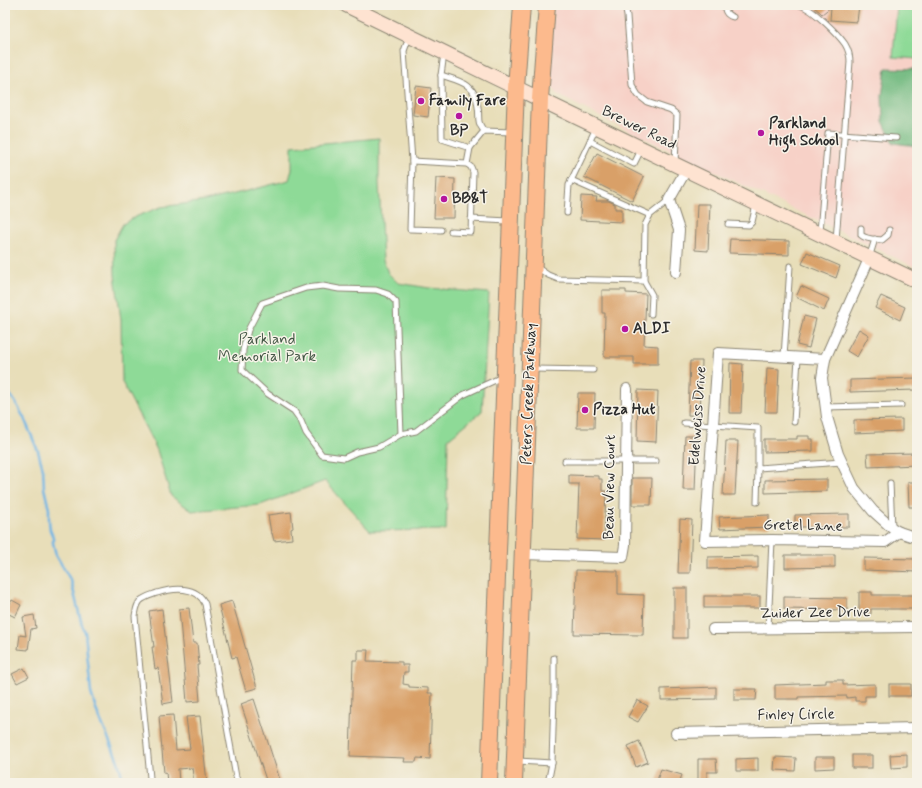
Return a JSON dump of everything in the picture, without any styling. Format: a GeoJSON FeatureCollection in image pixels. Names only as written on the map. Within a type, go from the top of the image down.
{"type":"FeatureCollection","features":[{"type":"Feature","properties":{"kind":"main road","name":"Peters Creek Parkway"},"geometry":{"type":"LineString","coordinates":[[489,783],[514,133],[522,5]]}},
{"type":"Feature","properties":{"kind":"main road","name":"Peters Creek Parkway"},"geometry":{"type":"LineString","coordinates":[[514,783],[533,262],[540,99],[547,5]]}},
{"type":"Feature","properties":{"kind":"main road"},"geometry":{"type":"LineString","coordinates":[[511,224],[515,318],[515,366],[530,369]]}},
{"type":"Feature","properties":{"kind":"street","name":"Brewer Road"},"geometry":{"type":"LineString","coordinates":[[355,7],[409,36],[917,281]]}},
{"type":"Feature","properties":{"kind":"street"},"geometry":{"type":"LineString","coordinates":[[676,272],[679,230],[669,200],[681,167]]}},
{"type":"Feature","properties":{"kind":"street"},"geometry":{"type":"LineString","coordinates":[[869,259],[825,359],[822,378],[827,417],[842,462],[854,488],[873,511],[895,530],[917,538]]}},
{"type":"Feature","properties":{"kind":"street","name":"Edelweiss Drive"},"geometry":{"type":"LineString","coordinates":[[705,541],[718,353],[825,359]]}},
{"type":"Feature","properties":{"kind":"street","name":"Beau View Court"},"geometry":{"type":"LineString","coordinates":[[522,554],[623,557],[627,388]]}},
{"type":"Feature","properties":{"kind":"street","name":"Gretel Lane"},"geometry":{"type":"LineString","coordinates":[[705,541],[772,540],[885,542],[895,530]]}},
{"type":"Feature","properties":{"kind":"street","name":"Zuider Zee Drive"},"geometry":{"type":"LineString","coordinates":[[713,629],[917,627]]}},
{"type":"Feature","properties":{"kind":"street","name":"Finley Circle"},"geometry":{"type":"LineString","coordinates":[[676,733],[917,728]]}},
{"type":"Feature","properties":{"kind":"lane"},"geometry":{"type":"LineString","coordinates":[[625,5],[632,85],[638,95],[647,102],[671,110],[677,115],[681,167]]}},
{"type":"Feature","properties":{"kind":"lane"},"geometry":{"type":"LineString","coordinates":[[725,5],[726,13],[733,17]]}},
{"type":"Feature","properties":{"kind":"lane"},"geometry":{"type":"LineString","coordinates":[[800,5],[807,7],[836,34],[846,45],[850,57],[836,243]]}},
{"type":"Feature","properties":{"kind":"lane"},"geometry":{"type":"LineString","coordinates":[[409,36],[404,51],[412,161],[410,229],[441,230]]}},
{"type":"Feature","properties":{"kind":"lane"},"geometry":{"type":"LineString","coordinates":[[444,53],[440,75],[442,139],[470,148]]}},
{"type":"Feature","properties":{"kind":"lane"},"geometry":{"type":"LineString","coordinates":[[440,75],[465,83],[469,86],[476,98],[479,124],[484,131]]}},
{"type":"Feature","properties":{"kind":"lane"},"geometry":{"type":"LineString","coordinates":[[567,213],[569,185],[597,127]]}},
{"type":"Feature","properties":{"kind":"lane"},"geometry":{"type":"LineString","coordinates":[[467,164],[470,148],[484,131]]}},
{"type":"Feature","properties":{"kind":"lane"},"geometry":{"type":"LineString","coordinates":[[484,131],[514,133]]}},
{"type":"Feature","properties":{"kind":"lane"},"geometry":{"type":"LineString","coordinates":[[820,235],[828,133],[896,138]]}},
{"type":"Feature","properties":{"kind":"lane"},"geometry":{"type":"LineString","coordinates":[[590,142],[634,164],[642,149]]}},
{"type":"Feature","properties":{"kind":"lane"},"geometry":{"type":"LineString","coordinates":[[412,161],[467,164],[471,167],[473,172],[471,232],[451,231]]}},
{"type":"Feature","properties":{"kind":"lane"},"geometry":{"type":"LineString","coordinates":[[571,180],[650,215]]}},
{"type":"Feature","properties":{"kind":"lane"},"geometry":{"type":"LineString","coordinates":[[651,314],[652,295],[644,281],[645,225],[650,215],[669,200]]}},
{"type":"Feature","properties":{"kind":"lane"},"geometry":{"type":"LineString","coordinates":[[728,224],[751,224],[757,204]]}},
{"type":"Feature","properties":{"kind":"lane"},"geometry":{"type":"LineString","coordinates":[[471,219],[511,224]]}},
{"type":"Feature","properties":{"kind":"lane"},"geometry":{"type":"LineString","coordinates":[[861,228],[861,235],[863,237],[882,240],[888,235],[889,230]]}},
{"type":"Feature","properties":{"kind":"lane"},"geometry":{"type":"LineString","coordinates":[[869,259],[874,239]]}},
{"type":"Feature","properties":{"kind":"lane"},"geometry":{"type":"LineString","coordinates":[[533,262],[542,272],[558,279],[644,281]]}},
{"type":"Feature","properties":{"kind":"lane"},"geometry":{"type":"LineString","coordinates":[[784,357],[790,266]]}},
{"type":"Feature","properties":{"kind":"lane"},"geometry":{"type":"LineString","coordinates":[[401,434],[396,302],[388,294],[376,290],[339,289],[323,286],[306,288],[262,303],[248,330],[243,350],[242,370],[268,394],[294,411],[301,421],[306,433],[322,455],[344,458],[358,452],[378,447],[401,434],[416,431],[463,395],[505,376]]}},
{"type":"Feature","properties":{"kind":"lane"},"geometry":{"type":"LineString","coordinates":[[794,422],[798,358]]}},
{"type":"Feature","properties":{"kind":"lane"},"geometry":{"type":"LineString","coordinates":[[530,369],[593,370]]}},
{"type":"Feature","properties":{"kind":"lane"},"geometry":{"type":"LineString","coordinates":[[826,407],[901,405]]}},
{"type":"Feature","properties":{"kind":"lane"},"geometry":{"type":"LineString","coordinates":[[684,423],[758,428],[757,502]]}},
{"type":"Feature","properties":{"kind":"lane"},"geometry":{"type":"LineString","coordinates":[[565,461],[656,461]]}},
{"type":"Feature","properties":{"kind":"lane"},"geometry":{"type":"LineString","coordinates":[[758,468],[842,462]]}},
{"type":"Feature","properties":{"kind":"lane"},"geometry":{"type":"LineString","coordinates":[[890,483],[895,530]]}},
{"type":"Feature","properties":{"kind":"lane"},"geometry":{"type":"LineString","coordinates":[[768,629],[772,540]]}},
{"type":"Feature","properties":{"kind":"lane"},"geometry":{"type":"LineString","coordinates":[[149,783],[150,778],[135,616],[136,608],[140,601],[150,596],[164,591],[183,589],[194,592],[202,598],[205,604],[238,783]]}},
{"type":"Feature","properties":{"kind":"lane"},"geometry":{"type":"LineString","coordinates":[[548,783],[552,763],[554,658]]}},
{"type":"Feature","properties":{"kind":"lane"},"geometry":{"type":"LineString","coordinates":[[515,761],[552,763]]}},
{"type":"Feature","properties":{"kind":"shaded area","name":"Parkland High School"},"geometry":{"type":"Polygon","coordinates":[[[554,5],[917,5],[917,69],[887,68],[893,143],[917,146],[917,268],[612,123],[558,95],[547,80],[554,5]]]}},
{"type":"Feature","properties":{"kind":"green space"},"geometry":{"type":"Polygon","coordinates":[[[897,5],[917,5],[917,59],[893,57],[897,5]]]}},
{"type":"Feature","properties":{"kind":"green space"},"geometry":{"type":"Polygon","coordinates":[[[886,68],[917,69],[917,146],[893,143],[883,121],[882,96],[886,68]]]}},
{"type":"Feature","properties":{"kind":"green space","name":"Parkland Memorial Park"},"geometry":{"type":"Polygon","coordinates":[[[379,138],[379,183],[383,260],[388,273],[398,283],[429,288],[489,293],[482,411],[448,439],[446,530],[370,531],[325,481],[260,505],[192,511],[171,496],[157,450],[122,382],[121,320],[115,275],[114,240],[123,224],[135,217],[161,207],[205,201],[289,180],[292,169],[292,146],[379,138]]]}},
{"type":"Feature","properties":{"kind":"building"},"geometry":{"type":"Polygon","coordinates":[[[812,5],[859,5],[857,22],[830,20],[831,7],[822,14],[812,5]]]}},
{"type":"Feature","properties":{"kind":"building"},"geometry":{"type":"Polygon","coordinates":[[[416,86],[431,88],[428,117],[413,115],[416,86]]]}},
{"type":"Feature","properties":{"kind":"building"},"geometry":{"type":"Polygon","coordinates":[[[597,153],[644,177],[632,201],[584,177],[597,153]]]}},
{"type":"Feature","properties":{"kind":"building"},"geometry":{"type":"Polygon","coordinates":[[[436,178],[455,179],[454,218],[434,218],[436,178]]]}},
{"type":"Feature","properties":{"kind":"building"},"geometry":{"type":"Polygon","coordinates":[[[581,196],[597,197],[596,201],[609,201],[615,204],[615,209],[622,209],[622,222],[580,220],[581,196]]]}},
{"type":"Feature","properties":{"kind":"building"},"geometry":{"type":"Polygon","coordinates":[[[697,204],[710,204],[708,251],[695,250],[697,204]]]}},
{"type":"Feature","properties":{"kind":"building"},"geometry":{"type":"Polygon","coordinates":[[[730,239],[789,241],[789,255],[729,253],[730,239]]]}},
{"type":"Feature","properties":{"kind":"building"},"geometry":{"type":"Polygon","coordinates":[[[807,252],[840,266],[836,278],[802,264],[807,252]]]}},
{"type":"Feature","properties":{"kind":"building"},"geometry":{"type":"Polygon","coordinates":[[[801,286],[829,299],[824,311],[796,297],[801,286]]]}},
{"type":"Feature","properties":{"kind":"building","name":"ALDI"},"geometry":{"type":"Polygon","coordinates":[[[602,290],[626,290],[626,293],[646,294],[644,345],[658,346],[658,364],[634,364],[634,357],[604,357],[605,313],[602,313],[602,290]]]}},
{"type":"Feature","properties":{"kind":"building"},"geometry":{"type":"Polygon","coordinates":[[[881,296],[905,307],[900,320],[875,308],[881,296]]]}},
{"type":"Feature","properties":{"kind":"building"},"geometry":{"type":"Polygon","coordinates":[[[804,316],[816,319],[809,348],[797,345],[804,316]]]}},
{"type":"Feature","properties":{"kind":"building"},"geometry":{"type":"Polygon","coordinates":[[[859,329],[869,335],[857,357],[847,351],[859,329]]]}},
{"type":"Feature","properties":{"kind":"building"},"geometry":{"type":"Polygon","coordinates":[[[690,361],[702,361],[700,416],[688,415],[690,361]]]}},
{"type":"Feature","properties":{"kind":"building"},"geometry":{"type":"Polygon","coordinates":[[[730,363],[743,364],[741,413],[729,413],[730,363]]]}},
{"type":"Feature","properties":{"kind":"building"},"geometry":{"type":"Polygon","coordinates":[[[767,368],[779,369],[777,412],[765,412],[767,368]]]}},
{"type":"Feature","properties":{"kind":"building"},"geometry":{"type":"Polygon","coordinates":[[[916,378],[916,390],[850,392],[850,380],[916,378]]]}},
{"type":"Feature","properties":{"kind":"building"},"geometry":{"type":"Polygon","coordinates":[[[638,390],[658,391],[656,442],[637,441],[638,390]]]}},
{"type":"Feature","properties":{"kind":"building"},"geometry":{"type":"Polygon","coordinates":[[[578,393],[595,393],[594,428],[577,428],[578,393]]]}},
{"type":"Feature","properties":{"kind":"building"},"geometry":{"type":"Polygon","coordinates":[[[902,419],[902,431],[854,433],[854,420],[902,419]]]}},
{"type":"Feature","properties":{"kind":"building"},"geometry":{"type":"Polygon","coordinates":[[[685,436],[697,436],[695,490],[683,490],[685,436]]]}},
{"type":"Feature","properties":{"kind":"building"},"geometry":{"type":"Polygon","coordinates":[[[797,436],[809,436],[809,439],[813,439],[813,451],[764,452],[764,439],[797,439],[797,436]]]}},
{"type":"Feature","properties":{"kind":"building"},"geometry":{"type":"Polygon","coordinates":[[[726,441],[738,441],[735,495],[723,495],[726,441]]]}},
{"type":"Feature","properties":{"kind":"building"},"geometry":{"type":"Polygon","coordinates":[[[917,453],[917,465],[868,467],[867,454],[917,453]]]}},
{"type":"Feature","properties":{"kind":"building"},"geometry":{"type":"Polygon","coordinates":[[[569,475],[599,476],[599,479],[602,479],[602,491],[606,491],[604,540],[577,539],[579,484],[569,484],[569,475]]]}},
{"type":"Feature","properties":{"kind":"building"},"geometry":{"type":"Polygon","coordinates":[[[632,478],[652,478],[651,505],[632,505],[632,478]]]}},
{"type":"Feature","properties":{"kind":"building"},"geometry":{"type":"Polygon","coordinates":[[[827,479],[827,491],[765,493],[765,480],[827,479]]]}},
{"type":"Feature","properties":{"kind":"building"},"geometry":{"type":"Polygon","coordinates":[[[908,482],[917,482],[917,507],[909,507],[908,482]]]}},
{"type":"Feature","properties":{"kind":"building"},"geometry":{"type":"Polygon","coordinates":[[[291,512],[293,528],[291,529],[292,539],[274,541],[268,515],[291,512]]]}},
{"type":"Feature","properties":{"kind":"building"},"geometry":{"type":"Polygon","coordinates":[[[849,514],[849,527],[795,527],[795,515],[849,514]]]}},
{"type":"Feature","properties":{"kind":"building"},"geometry":{"type":"Polygon","coordinates":[[[769,515],[769,527],[720,529],[719,517],[769,515]]]}},
{"type":"Feature","properties":{"kind":"building"},"geometry":{"type":"Polygon","coordinates":[[[680,519],[692,520],[690,573],[678,573],[680,519]]]}},
{"type":"Feature","properties":{"kind":"building"},"geometry":{"type":"Polygon","coordinates":[[[785,555],[835,555],[835,567],[785,568],[785,555]]]}},
{"type":"Feature","properties":{"kind":"building"},"geometry":{"type":"Polygon","coordinates":[[[758,556],[758,568],[708,569],[708,557],[758,556]]]}},
{"type":"Feature","properties":{"kind":"building"},"geometry":{"type":"Polygon","coordinates":[[[864,558],[917,559],[917,572],[864,570],[864,558]]]}},
{"type":"Feature","properties":{"kind":"building"},"geometry":{"type":"Polygon","coordinates":[[[576,570],[618,571],[618,594],[644,595],[643,635],[574,634],[576,570]]]}},
{"type":"Feature","properties":{"kind":"building"},"geometry":{"type":"Polygon","coordinates":[[[674,588],[687,588],[687,638],[674,638],[674,588]]]}},
{"type":"Feature","properties":{"kind":"building"},"geometry":{"type":"Polygon","coordinates":[[[859,592],[872,592],[872,595],[917,595],[917,609],[871,609],[871,614],[859,614],[859,592]]]}},
{"type":"Feature","properties":{"kind":"building"},"geometry":{"type":"Polygon","coordinates":[[[704,596],[760,596],[760,608],[704,608],[704,596]]]}},
{"type":"Feature","properties":{"kind":"building"},"geometry":{"type":"Polygon","coordinates":[[[784,597],[847,598],[847,610],[784,609],[784,597]]]}},
{"type":"Feature","properties":{"kind":"building"},"geometry":{"type":"Polygon","coordinates":[[[12,600],[21,605],[15,617],[5,612],[12,600]]]}},
{"type":"Feature","properties":{"kind":"building"},"geometry":{"type":"Polygon","coordinates":[[[232,601],[257,688],[246,691],[236,657],[232,658],[219,605],[232,601]]]}},
{"type":"Feature","properties":{"kind":"building"},"geometry":{"type":"Polygon","coordinates":[[[189,608],[193,643],[197,643],[200,701],[187,702],[179,609],[189,608]]]}},
{"type":"Feature","properties":{"kind":"building"},"geometry":{"type":"Polygon","coordinates":[[[162,609],[173,702],[163,704],[158,668],[155,669],[152,647],[154,647],[149,611],[162,609]]]}},
{"type":"Feature","properties":{"kind":"building"},"geometry":{"type":"Polygon","coordinates":[[[34,615],[36,628],[31,629],[28,650],[18,649],[20,635],[26,636],[23,617],[34,615]]]}},
{"type":"Feature","properties":{"kind":"building"},"geometry":{"type":"Polygon","coordinates":[[[358,650],[368,650],[367,661],[402,662],[402,665],[408,665],[408,672],[404,672],[403,684],[409,685],[409,687],[428,688],[428,693],[432,693],[430,759],[417,758],[416,762],[404,762],[405,758],[350,756],[353,660],[358,660],[358,650]]]}},
{"type":"Feature","properties":{"kind":"building"},"geometry":{"type":"Polygon","coordinates":[[[24,668],[29,677],[17,683],[12,674],[24,668]]]}},
{"type":"Feature","properties":{"kind":"building"},"geometry":{"type":"Polygon","coordinates":[[[826,680],[843,680],[843,685],[875,684],[875,696],[865,696],[865,701],[855,701],[855,697],[847,698],[847,696],[775,699],[775,685],[826,683],[826,680]]]}},
{"type":"Feature","properties":{"kind":"building"},"geometry":{"type":"Polygon","coordinates":[[[889,684],[911,684],[911,696],[889,696],[889,684]]]}},
{"type":"Feature","properties":{"kind":"building"},"geometry":{"type":"Polygon","coordinates":[[[716,687],[716,699],[661,700],[661,689],[716,687]]]}},
{"type":"Feature","properties":{"kind":"building"},"geometry":{"type":"Polygon","coordinates":[[[734,689],[757,689],[756,700],[734,700],[734,689]]]}},
{"type":"Feature","properties":{"kind":"building"},"geometry":{"type":"Polygon","coordinates":[[[254,699],[281,783],[267,783],[241,704],[254,699]]]}},
{"type":"Feature","properties":{"kind":"building"},"geometry":{"type":"Polygon","coordinates":[[[637,700],[648,706],[638,722],[628,717],[637,700]]]}},
{"type":"Feature","properties":{"kind":"building"},"geometry":{"type":"Polygon","coordinates":[[[173,715],[176,750],[190,749],[186,717],[200,716],[207,783],[194,783],[192,768],[178,769],[179,783],[167,783],[166,772],[164,773],[159,716],[173,715]]]}},
{"type":"Feature","properties":{"kind":"building"},"geometry":{"type":"Polygon","coordinates":[[[639,741],[648,762],[636,767],[628,746],[639,741]]]}},
{"type":"Feature","properties":{"kind":"building"},"geometry":{"type":"Polygon","coordinates":[[[907,754],[907,767],[891,768],[890,755],[907,754]]]}},
{"type":"Feature","properties":{"kind":"building"},"geometry":{"type":"Polygon","coordinates":[[[852,755],[872,755],[872,768],[852,768],[852,755]]]}},
{"type":"Feature","properties":{"kind":"building"},"geometry":{"type":"Polygon","coordinates":[[[775,757],[796,758],[795,771],[774,770],[775,757]]]}},
{"type":"Feature","properties":{"kind":"building"},"geometry":{"type":"Polygon","coordinates":[[[815,757],[834,757],[834,768],[815,769],[815,757]]]}},
{"type":"Feature","properties":{"kind":"building"},"geometry":{"type":"Polygon","coordinates":[[[758,758],[758,771],[736,771],[736,759],[758,758]]]}},
{"type":"Feature","properties":{"kind":"building"},"geometry":{"type":"Polygon","coordinates":[[[698,759],[716,759],[717,772],[707,772],[707,783],[698,783],[698,759]]]}},
{"type":"Feature","properties":{"kind":"building"},"geometry":{"type":"Polygon","coordinates":[[[661,769],[682,775],[679,783],[666,783],[657,780],[661,769]]]}},
{"type":"Feature","properties":{"kind":"waterway"},"geometry":{"type":"LineString","coordinates":[[5,388],[16,403],[24,418],[38,451],[43,469],[44,488],[49,509],[50,530],[53,537],[56,555],[71,581],[85,632],[91,693],[97,712],[118,761],[124,783]]}},
{"type":"Feature","properties":{"kind":"place","name":"Family Fare"},"geometry":{"type":"Point","coordinates":[421,101]}},
{"type":"Feature","properties":{"kind":"place","name":"BP"},"geometry":{"type":"Point","coordinates":[459,116]}},
{"type":"Feature","properties":{"kind":"place","name":"Parkland High School"},"geometry":{"type":"Point","coordinates":[761,133]}},
{"type":"Feature","properties":{"kind":"place","name":"BB&T"},"geometry":{"type":"Point","coordinates":[444,199]}},
{"type":"Feature","properties":{"kind":"place","name":"ALDI"},"geometry":{"type":"Point","coordinates":[625,329]}},
{"type":"Feature","properties":{"kind":"place","name":"Pizza Hut"},"geometry":{"type":"Point","coordinates":[585,410]}}]}
